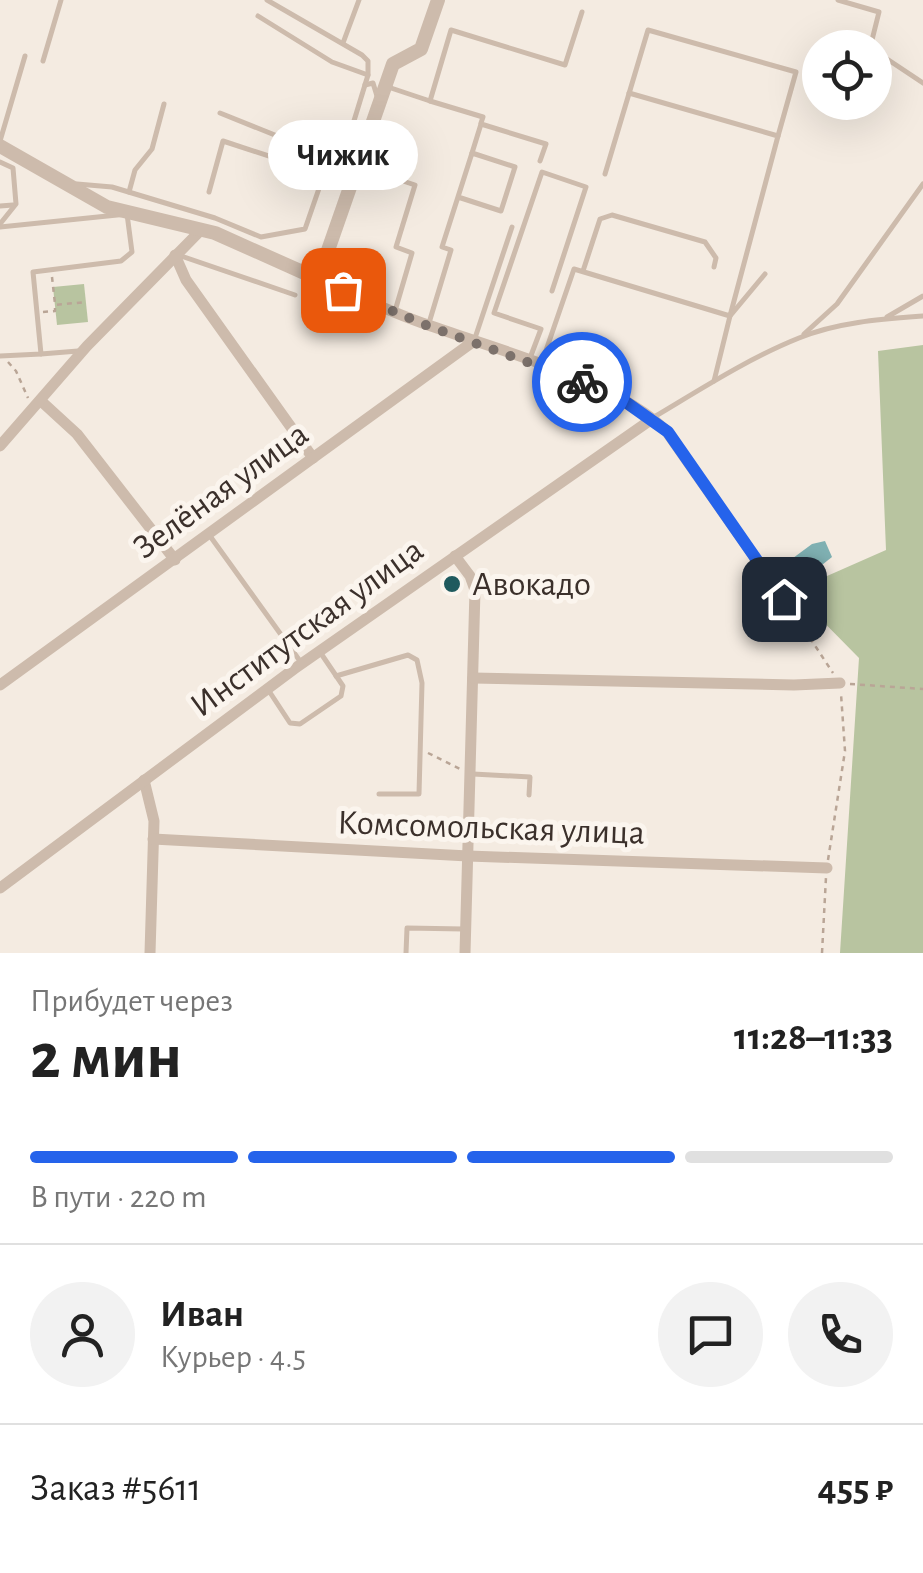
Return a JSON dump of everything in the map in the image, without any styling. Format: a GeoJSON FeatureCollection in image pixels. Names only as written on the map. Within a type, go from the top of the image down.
{"type":"FeatureCollection","features":[{"type":"Feature","properties":{"kind":"street"},"geometry":{"type":"LineString","coordinates":[[318,279],[393,64],[421,48],[438,0]]}},
{"type":"Feature","properties":{"kind":"street"},"geometry":{"type":"LineString","coordinates":[[0,144],[64,183],[127,214],[203,222],[318,279],[428,326],[474,340],[620,398],[668,432],[804,628]]}},
{"type":"Feature","properties":{"kind":"street"},"geometry":{"type":"LineString","coordinates":[[0,446],[82,350],[203,222]]}},
{"type":"Feature","properties":{"kind":"street"},"geometry":{"type":"LineString","coordinates":[[175,255],[186,280],[313,458]]}},
{"type":"Feature","properties":{"kind":"street","name":"Зелёная улица"},"geometry":{"type":"LineString","coordinates":[[0,685],[474,340]]}},
{"type":"Feature","properties":{"kind":"street"},"geometry":{"type":"LineString","coordinates":[[38,404],[77,434],[175,560]]}},
{"type":"Feature","properties":{"kind":"street","name":"Институтская улица"},"geometry":{"type":"LineString","coordinates":[[0,888],[319,651],[652,418]]}},
{"type":"Feature","properties":{"kind":"street"},"geometry":{"type":"LineString","coordinates":[[455,556],[474,583],[465,953]]}},
{"type":"Feature","properties":{"kind":"street"},"geometry":{"type":"LineString","coordinates":[[472,678],[840,682]]}},
{"type":"Feature","properties":{"kind":"street"},"geometry":{"type":"LineString","coordinates":[[144,780],[152,807],[154,839],[150,953]]}},
{"type":"Feature","properties":{"kind":"street","name":"Комсомольская улица"},"geometry":{"type":"LineString","coordinates":[[154,839],[468,856],[827,868]]}},
{"type":"Feature","properties":{"kind":"lane"},"geometry":{"type":"LineString","coordinates":[[43,62],[62,0]]}},
{"type":"Feature","properties":{"kind":"lane"},"geometry":{"type":"LineString","coordinates":[[267,0],[366,58],[368,75],[342,160]]}},
{"type":"Feature","properties":{"kind":"lane"},"geometry":{"type":"LineString","coordinates":[[343,43],[358,0]]}},
{"type":"Feature","properties":{"kind":"lane"},"geometry":{"type":"LineString","coordinates":[[838,0],[879,12],[876,30]]}},
{"type":"Feature","properties":{"kind":"lane"},"geometry":{"type":"LineString","coordinates":[[430,100],[451,30],[565,65],[582,12]]}},
{"type":"Feature","properties":{"kind":"lane"},"geometry":{"type":"LineString","coordinates":[[258,16],[332,62],[368,75]]}},
{"type":"Feature","properties":{"kind":"lane"},"geometry":{"type":"LineString","coordinates":[[605,174],[648,30],[796,72],[714,382]]}},
{"type":"Feature","properties":{"kind":"lane"},"geometry":{"type":"LineString","coordinates":[[0,144],[25,56]]}},
{"type":"Feature","properties":{"kind":"lane"},"geometry":{"type":"LineString","coordinates":[[892,62],[923,83]]}},
{"type":"Feature","properties":{"kind":"lane"},"geometry":{"type":"LineString","coordinates":[[364,85],[373,83],[376,87],[376,114]]}},
{"type":"Feature","properties":{"kind":"lane"},"geometry":{"type":"LineString","coordinates":[[386,86],[483,117],[442,247],[451,250],[428,326]]}},
{"type":"Feature","properties":{"kind":"lane"},"geometry":{"type":"LineString","coordinates":[[629,93],[778,136]]}},
{"type":"Feature","properties":{"kind":"lane"},"geometry":{"type":"LineString","coordinates":[[129,192],[135,170],[152,149],[164,104]]}},
{"type":"Feature","properties":{"kind":"lane"},"geometry":{"type":"LineString","coordinates":[[220,113],[415,185],[396,247],[412,252],[395,312]]}},
{"type":"Feature","properties":{"kind":"lane"},"geometry":{"type":"LineString","coordinates":[[481,124],[546,144],[540,161]]}},
{"type":"Feature","properties":{"kind":"lane"},"geometry":{"type":"LineString","coordinates":[[64,183],[112,187],[203,222],[261,238],[305,230],[324,174],[224,141],[209,192]]}},
{"type":"Feature","properties":{"kind":"lane"},"geometry":{"type":"LineString","coordinates":[[458,197],[501,212],[515,167],[472,153]]}},
{"type":"Feature","properties":{"kind":"lane"},"geometry":{"type":"LineString","coordinates":[[0,162],[13,168],[16,204],[0,225]]}},
{"type":"Feature","properties":{"kind":"lane"},"geometry":{"type":"LineString","coordinates":[[535,363],[541,329],[494,313],[542,172],[586,187],[552,291]]}},
{"type":"Feature","properties":{"kind":"lane"},"geometry":{"type":"LineString","coordinates":[[652,418],[801,336],[837,304],[923,184]]}},
{"type":"Feature","properties":{"kind":"lane"},"geometry":{"type":"LineString","coordinates":[[0,206],[16,204]]}},
{"type":"Feature","properties":{"kind":"lane"},"geometry":{"type":"LineString","coordinates":[[0,225],[127,214],[132,252],[128,258],[32,272],[42,354]]}},
{"type":"Feature","properties":{"kind":"lane"},"geometry":{"type":"LineString","coordinates":[[583,271],[600,220],[612,214],[706,242],[716,258],[714,267]]}},
{"type":"Feature","properties":{"kind":"lane"},"geometry":{"type":"LineString","coordinates":[[474,340],[512,227]]}},
{"type":"Feature","properties":{"kind":"lane"},"geometry":{"type":"LineString","coordinates":[[175,255],[206,262],[294,295]]}},
{"type":"Feature","properties":{"kind":"lane"},"geometry":{"type":"LineString","coordinates":[[535,363],[574,269],[730,316]]}},
{"type":"Feature","properties":{"kind":"lane"},"geometry":{"type":"LineString","coordinates":[[730,316],[765,274]]}},
{"type":"Feature","properties":{"kind":"lane"},"geometry":{"type":"LineString","coordinates":[[883,319],[923,296]]}},
{"type":"Feature","properties":{"kind":"lane"},"geometry":{"type":"LineString","coordinates":[[801,336],[883,319],[923,316]]}},
{"type":"Feature","properties":{"kind":"lane"},"geometry":{"type":"LineString","coordinates":[[2,356],[82,350]]}},
{"type":"Feature","properties":{"kind":"lane"},"geometry":{"type":"LineString","coordinates":[[209,535],[301,664]]}},
{"type":"Feature","properties":{"kind":"lane"},"geometry":{"type":"LineString","coordinates":[[267,689],[290,723],[300,724],[341,696],[343,686],[319,651]]}},
{"type":"Feature","properties":{"kind":"lane"},"geometry":{"type":"LineString","coordinates":[[336,676],[408,655],[417,660],[422,683],[418,794],[379,794]]}},
{"type":"Feature","properties":{"kind":"lane"},"geometry":{"type":"LineString","coordinates":[[470,774],[530,776],[529,795]]}},
{"type":"Feature","properties":{"kind":"lane"},"geometry":{"type":"LineString","coordinates":[[406,953],[407,928],[466,929]]}},
{"type":"Feature","properties":{"kind":"path"},"geometry":{"type":"LineString","coordinates":[[37,313],[55,311],[51,270]]}},
{"type":"Feature","properties":{"kind":"path"},"geometry":{"type":"LineString","coordinates":[[55,305],[86,302]]}},
{"type":"Feature","properties":{"kind":"path"},"geometry":{"type":"LineString","coordinates":[[2,356],[38,404]]}},
{"type":"Feature","properties":{"kind":"path"},"geometry":{"type":"LineString","coordinates":[[804,628],[840,682],[845,751],[827,868],[822,953]]}},
{"type":"Feature","properties":{"kind":"path"},"geometry":{"type":"LineString","coordinates":[[840,682],[923,688]]}},
{"type":"Feature","properties":{"kind":"green space"},"geometry":{"type":"Polygon","coordinates":[[[84,284],[88,322],[57,325],[53,287],[84,284]]]}},
{"type":"Feature","properties":{"kind":"green space"},"geometry":{"type":"Polygon","coordinates":[[[923,345],[923,953],[840,953],[859,658],[793,591],[886,550],[878,351],[923,345]]]}},
{"type":"Feature","properties":{"kind":"water"},"geometry":{"type":"Polygon","coordinates":[[[825,541],[832,557],[803,580],[796,581],[785,564],[812,544],[825,541]]]}},
{"type":"Feature","properties":{"kind":"way so far"},"geometry":{"type":"LineString","coordinates":[[343,290],[428,326],[582,382]]}},
{"type":"Feature","properties":{"kind":"place","name":"Чижик"},"geometry":{"type":"Point","coordinates":[343,290]}},
{"type":"Feature","properties":{"kind":"place","name":"Авокадо"},"geometry":{"type":"Point","coordinates":[452,584]}},
{"type":"Feature","properties":{"kind":"route"},"geometry":{"type":"LineString","coordinates":[[582,382],[620,398],[668,432],[784,599]]}}]}
